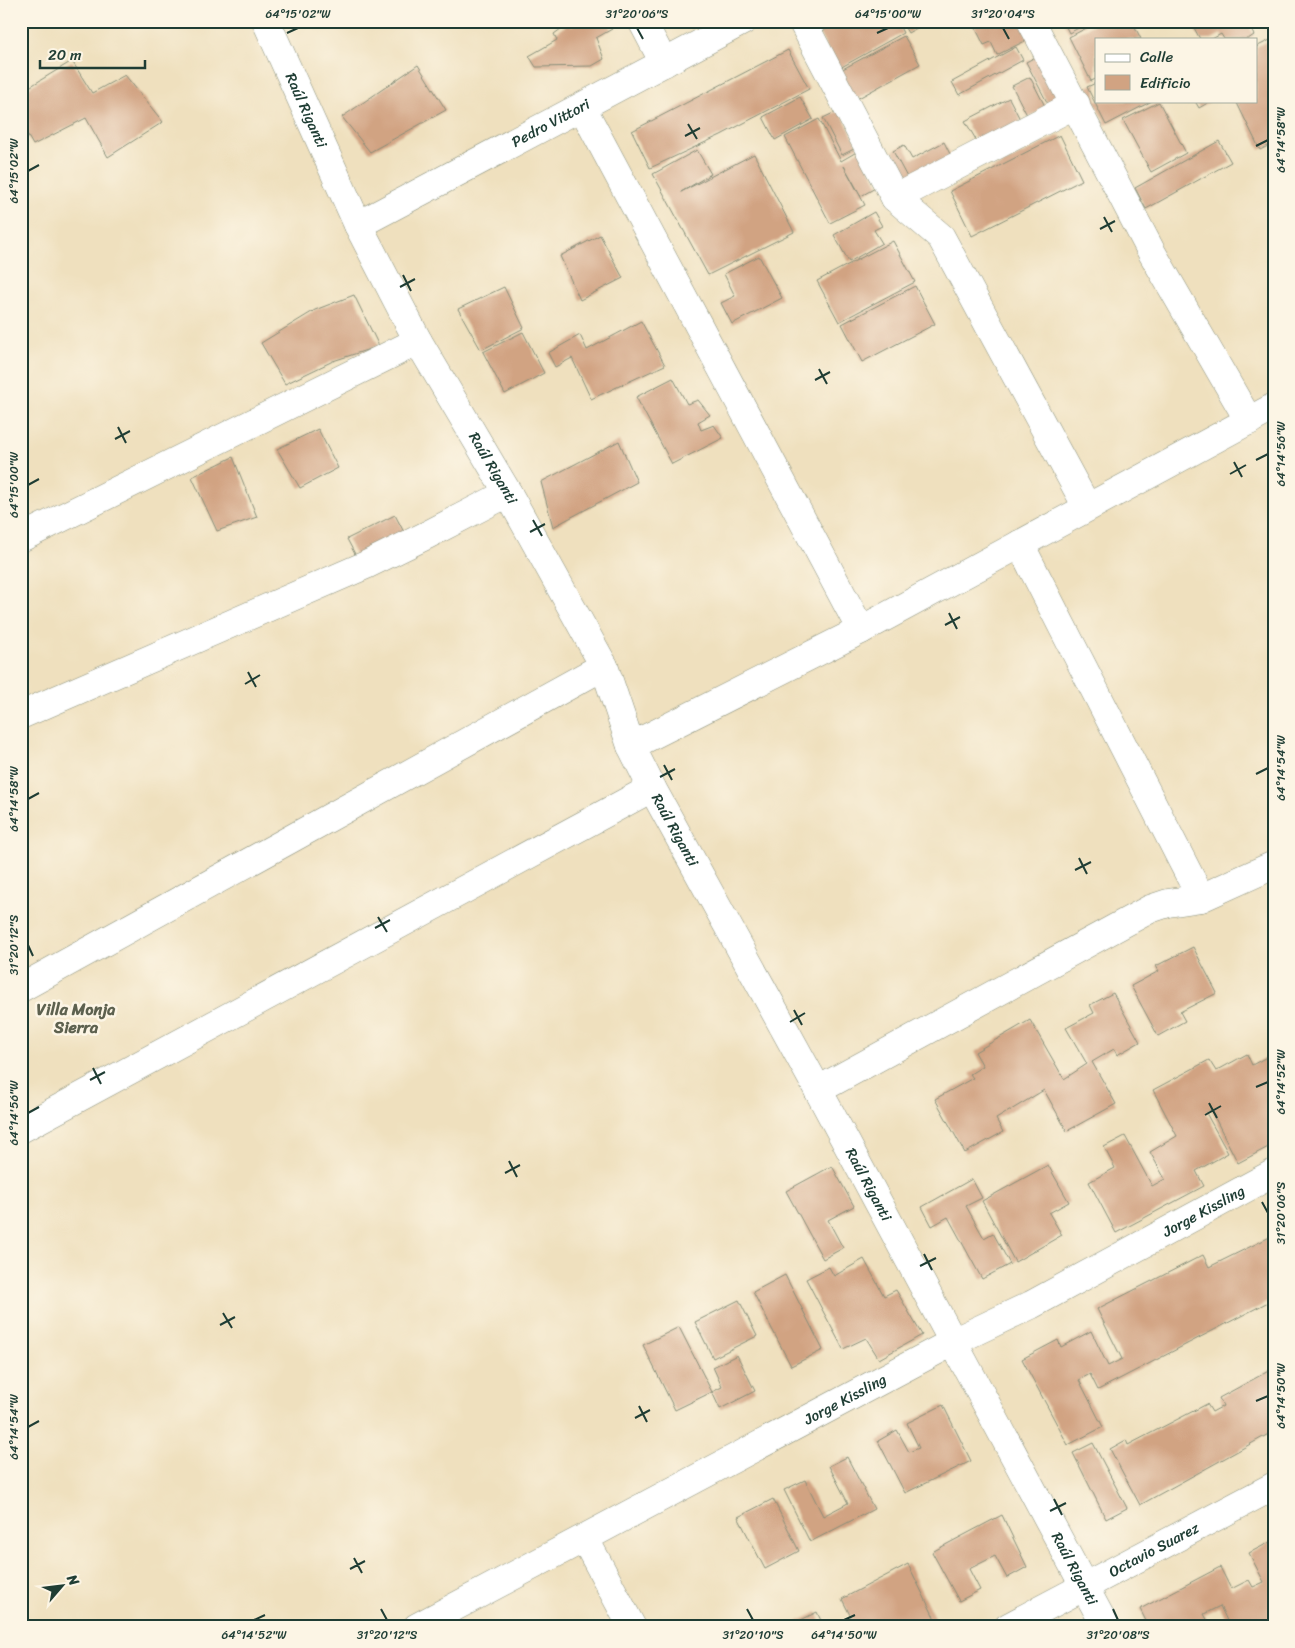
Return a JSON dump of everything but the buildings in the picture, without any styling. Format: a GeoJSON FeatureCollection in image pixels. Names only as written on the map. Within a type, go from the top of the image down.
{"type":"FeatureCollection","features":[{"type":"Feature","properties":{"kind":"street","name":"Raúl Riganti"},"geometry":{"type":"LineString","coordinates":[[266,21],[358,225],[418,341],[508,492],[604,666],[632,746],[652,788],[818,1090],[1106,1627]]}},
{"type":"Feature","properties":{"kind":"street"},"geometry":{"type":"LineString","coordinates":[[642,21],[664,63]]}},
{"type":"Feature","properties":{"kind":"street","name":"Pedro Vittori"},"geometry":{"type":"LineString","coordinates":[[358,225],[743,21]]}},
{"type":"Feature","properties":{"kind":"street"},"geometry":{"type":"LineString","coordinates":[[802,21],[895,198],[940,236],[1087,507]]}},
{"type":"Feature","properties":{"kind":"street"},"geometry":{"type":"LineString","coordinates":[[1032,21],[1150,251],[1248,421]]}},
{"type":"Feature","properties":{"kind":"street"},"geometry":{"type":"LineString","coordinates":[[895,198],[1076,104]]}},
{"type":"Feature","properties":{"kind":"street"},"geometry":{"type":"LineString","coordinates":[[582,106],[861,630]]}},
{"type":"Feature","properties":{"kind":"street"},"geometry":{"type":"LineString","coordinates":[[21,538],[418,341]]}},
{"type":"Feature","properties":{"kind":"street"},"geometry":{"type":"LineString","coordinates":[[632,746],[861,630],[1274,407]]}},
{"type":"Feature","properties":{"kind":"street"},"geometry":{"type":"LineString","coordinates":[[21,714],[366,565],[508,492]]}},
{"type":"Feature","properties":{"kind":"street"},"geometry":{"type":"LineString","coordinates":[[1020,544],[1201,898]]}},
{"type":"Feature","properties":{"kind":"street"},"geometry":{"type":"LineString","coordinates":[[21,988],[604,666]]}},
{"type":"Feature","properties":{"kind":"street"},"geometry":{"type":"LineString","coordinates":[[21,1129],[652,788]]}},
{"type":"Feature","properties":{"kind":"street"},"geometry":{"type":"LineString","coordinates":[[818,1090],[1150,909],[1168,903],[1201,898],[1274,865]]}},
{"type":"Feature","properties":{"kind":"street","name":"Jorge Kissling"},"geometry":{"type":"LineString","coordinates":[[417,1627],[953,1342],[1030,1305],[1274,1173]]}},
{"type":"Feature","properties":{"kind":"street","name":"Octavio Suarez"},"geometry":{"type":"LineString","coordinates":[[1008,1627],[1274,1486]]}},
{"type":"Feature","properties":{"kind":"street"},"geometry":{"type":"LineString","coordinates":[[585,1539],[632,1627]]}},
{"type":"Feature","properties":{"kind":"district","name":"Villa Monja Sierra"},"geometry":{"type":"Point","coordinates":[76,1018]}}]}
